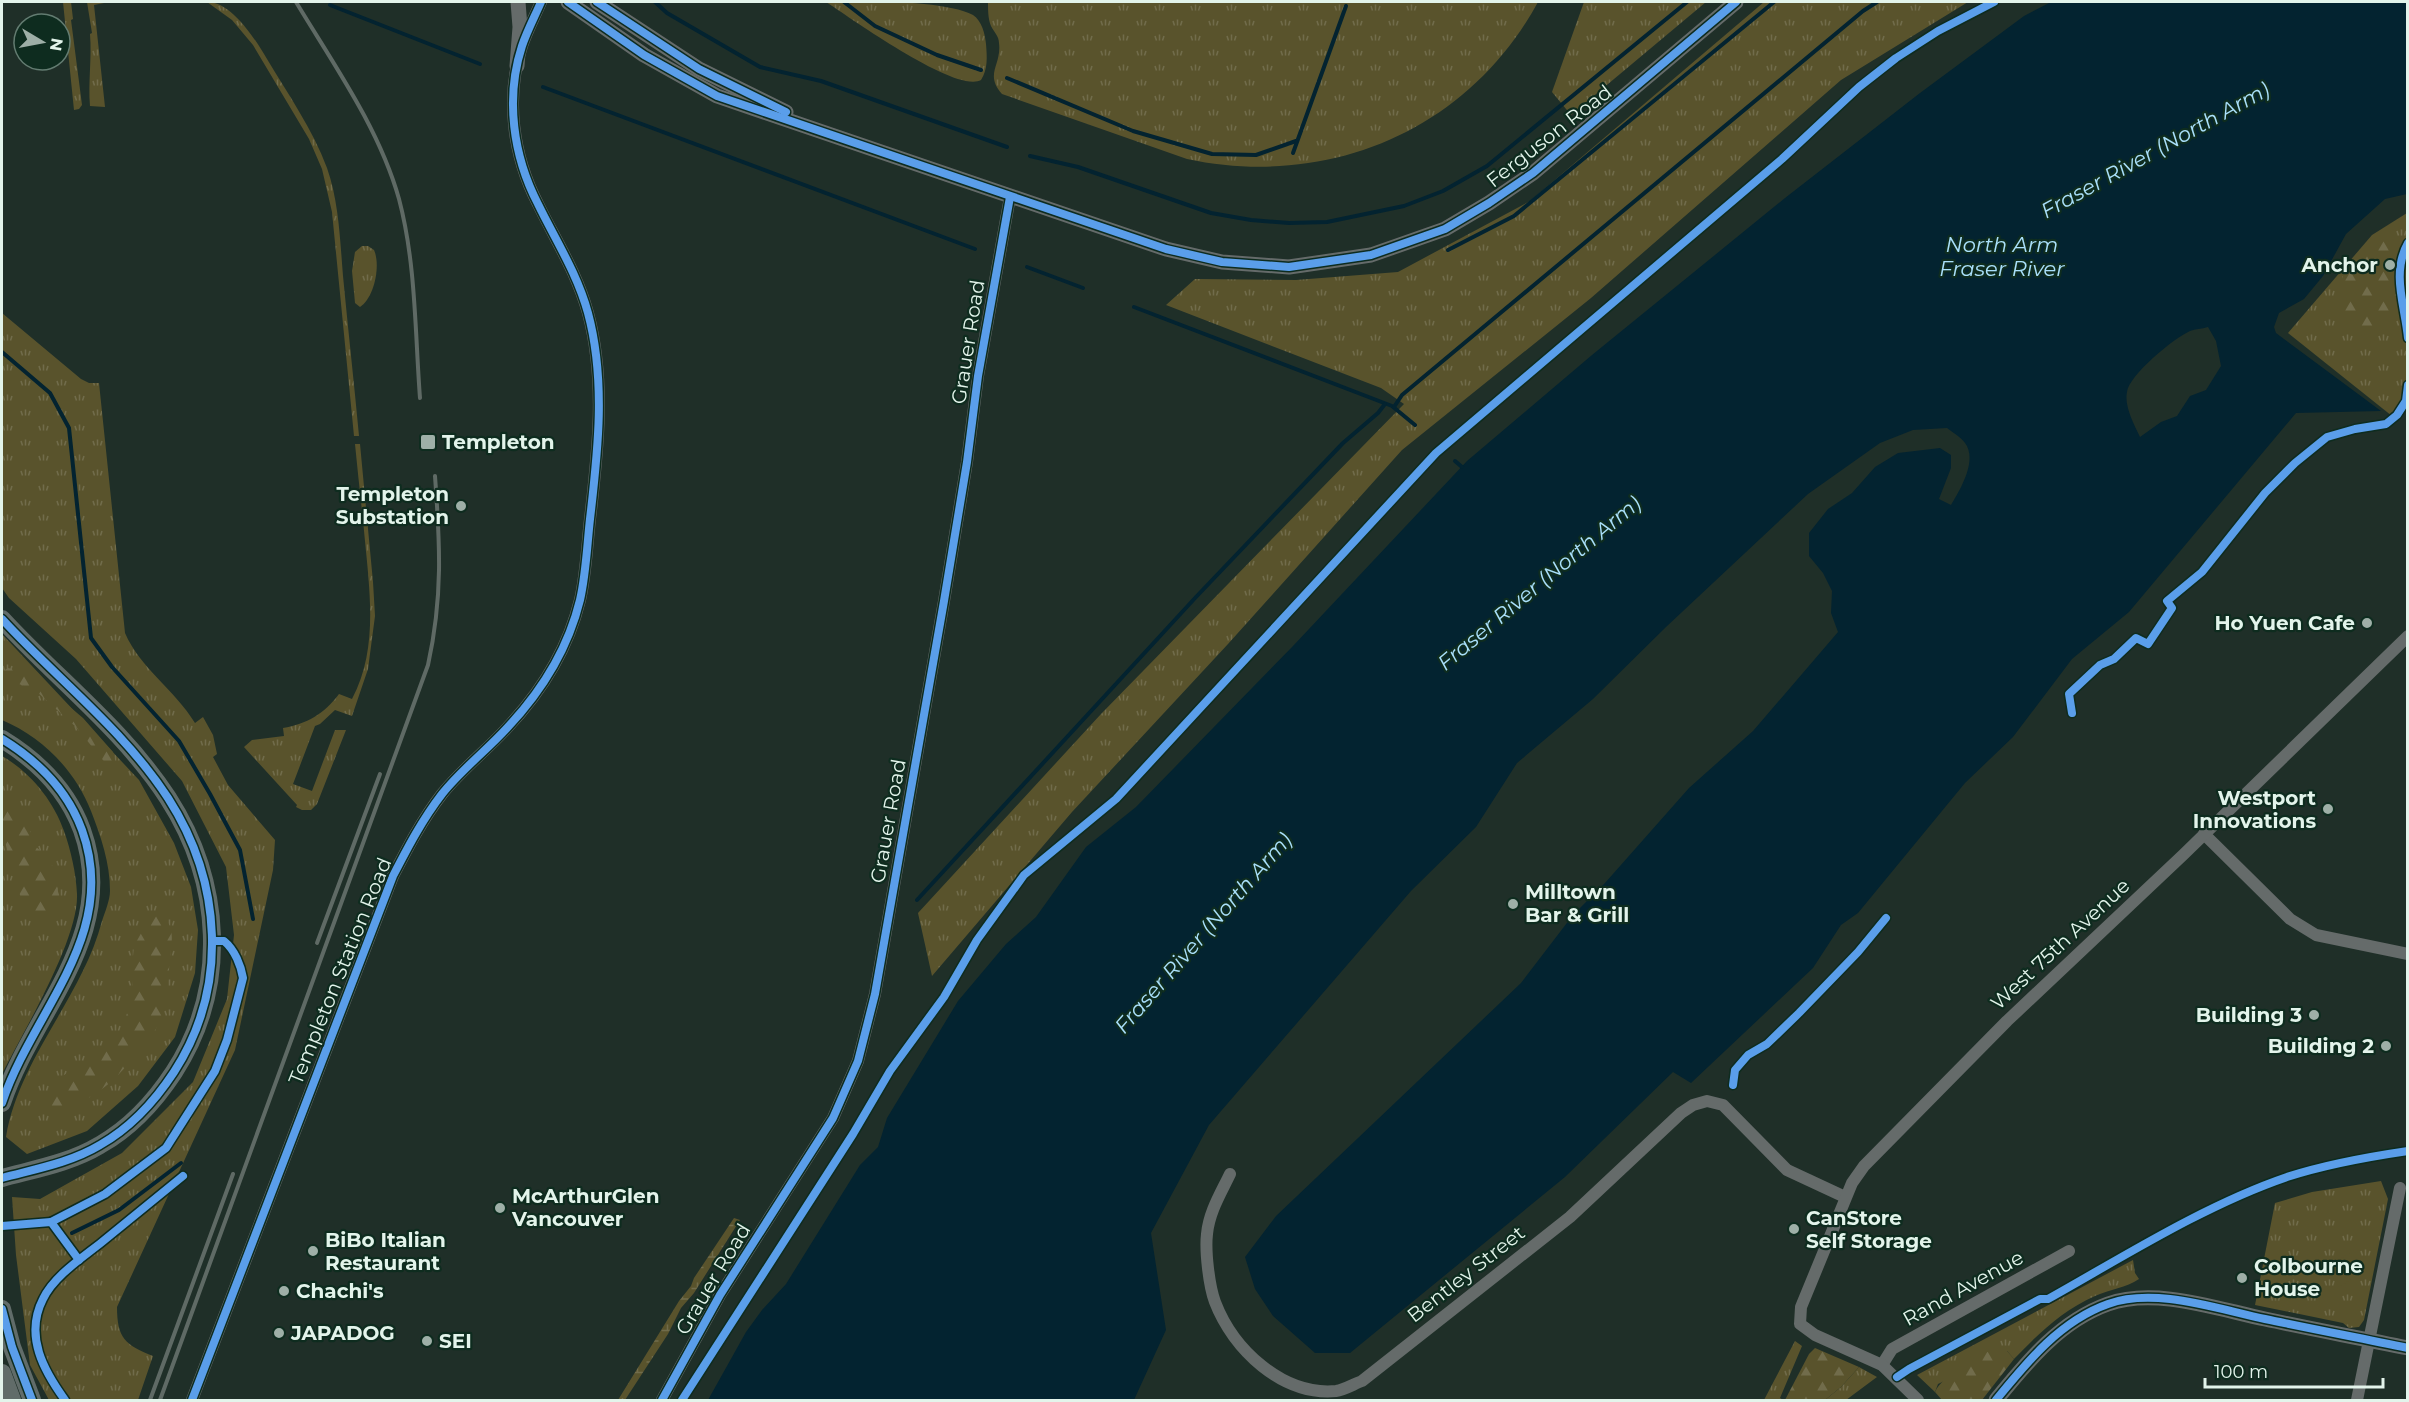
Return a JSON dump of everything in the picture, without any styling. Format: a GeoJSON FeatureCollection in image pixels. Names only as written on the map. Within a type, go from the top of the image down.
{"type":"FeatureCollection","features":[{"type":"Feature","properties":{"kind":"main road"},"geometry":{"type":"LineString","coordinates":[[2,619],[110,726],[167,797],[189,836],[203,874],[210,905],[213,941],[208,991],[200,1020],[187,1051],[161,1091],[127,1126],[100,1146],[54,1164],[6,1175]]}},
{"type":"Feature","properties":{"kind":"main road"},"geometry":{"type":"LineString","coordinates":[[2,739],[36,762],[65,796],[84,837],[92,884],[89,916],[75,958],[25,1050],[2,1103]]}},
{"type":"Feature","properties":{"kind":"main road"},"geometry":{"type":"LineString","coordinates":[[2,1310],[12,1347],[32,1401]]}},
{"type":"Feature","properties":{"kind":"main road"},"geometry":{"type":"LineString","coordinates":[[2,1373],[12,1401]]}},
{"type":"Feature","properties":{"kind":"street"},"geometry":{"type":"LineString","coordinates":[[517,66],[520,27],[518,2]]}},
{"type":"Feature","properties":{"kind":"street","name":"Templeton Station Road"},"geometry":{"type":"LineString","coordinates":[[192,1401],[243,1263],[403,856],[418,827],[444,792],[508,727],[540,689],[564,646],[578,606],[584,580],[597,461],[599,400],[596,362],[591,326],[582,291],[566,256],[538,206],[522,165],[513,115],[517,66],[523,44],[542,2]]}},
{"type":"Feature","properties":{"kind":"street"},"geometry":{"type":"LineString","coordinates":[[568,2],[644,55],[717,96],[849,140]]}},
{"type":"Feature","properties":{"kind":"street"},"geometry":{"type":"LineString","coordinates":[[597,2],[718,79],[849,140]]}},
{"type":"Feature","properties":{"kind":"street"},"geometry":{"type":"LineString","coordinates":[[606,2],[634,27]]}},
{"type":"Feature","properties":{"kind":"street","name":"Ferguson Road"},"geometry":{"type":"LineString","coordinates":[[849,140],[1010,198],[1166,249],[1222,261],[1289,267],[1371,255],[1445,229],[1533,173],[1736,2]]}},
{"type":"Feature","properties":{"kind":"street","name":"Grauer Road"},"geometry":{"type":"LineString","coordinates":[[662,1401],[720,1295],[833,1118],[858,1061],[875,994],[944,601],[967,462],[978,376],[1010,198]]}},
{"type":"Feature","properties":{"kind":"street","name":"West 75th Avenue"},"geometry":{"type":"LineString","coordinates":[[1882,1365],[1806,1331],[1799,1321],[1801,1307],[1845,1197],[1864,1166],[1954,1075],[2408,636]]}},
{"type":"Feature","properties":{"kind":"street"},"geometry":{"type":"LineString","coordinates":[[2204,834],[2290,919],[2316,935],[2408,954]]}},
{"type":"Feature","properties":{"kind":"street","name":"Bentley Street"},"geometry":{"type":"LineString","coordinates":[[1230,1174],[1212,1210],[1207,1233],[1207,1253],[1214,1301],[1242,1348],[1279,1378],[1310,1389],[1338,1391],[1362,1381],[1570,1217],[1681,1113],[1694,1105],[1707,1101],[1723,1105],[1787,1170],[1845,1197]]}},
{"type":"Feature","properties":{"kind":"street"},"geometry":{"type":"LineString","coordinates":[[2357,1401],[2400,1188]]}},
{"type":"Feature","properties":{"kind":"street","name":"Rand Avenue"},"geometry":{"type":"LineString","coordinates":[[1882,1365],[1892,1349],[2068,1251]]}},
{"type":"Feature","properties":{"kind":"street"},"geometry":{"type":"LineString","coordinates":[[1996,1401],[2035,1354],[2064,1329],[2097,1308],[2130,1298],[2171,1300],[2408,1348]]}},
{"type":"Feature","properties":{"kind":"street"},"geometry":{"type":"LineString","coordinates":[[1882,1365],[1918,1401]]}},
{"type":"Feature","properties":{"kind":"green space"},"geometry":{"type":"Polygon","coordinates":[[[63,2],[71,2],[73,19],[72,12],[64,12],[63,2]]]}},
{"type":"Feature","properties":{"kind":"green space"},"geometry":{"type":"Polygon","coordinates":[[[87,2],[109,2],[94,5],[105,107],[90,106],[90,34],[92,33],[87,2]]]}},
{"type":"Feature","properties":{"kind":"green space"},"geometry":{"type":"Polygon","coordinates":[[[207,2],[216,3],[225,8],[250,32],[300,112],[327,168],[338,221],[359,436],[354,436],[332,212],[322,169],[309,139],[253,45],[232,20],[207,2]]]}},
{"type":"Feature","properties":{"kind":"green space"},"geometry":{"type":"Polygon","coordinates":[[[826,2],[924,4],[943,6],[973,15],[981,24],[986,40],[985,72],[981,80],[968,81],[950,76],[904,52],[826,2]]]}},
{"type":"Feature","properties":{"kind":"green space"},"geometry":{"type":"Polygon","coordinates":[[[988,2],[1538,2],[1509,47],[1473,85],[1433,116],[1389,140],[1342,157],[1291,165],[1240,166],[1187,159],[1002,94],[994,81],[999,43],[990,23],[988,2]]]}},
{"type":"Feature","properties":{"kind":"green space"},"geometry":{"type":"Polygon","coordinates":[[[1584,2],[1706,2],[1571,115],[1552,92],[1584,2]]]}},
{"type":"Feature","properties":{"kind":"green space"},"geometry":{"type":"Polygon","coordinates":[[[1764,2],[1968,2],[1841,80],[1591,298],[1402,450],[1228,644],[1072,812],[932,976],[918,913],[1101,714],[1404,404],[1381,388],[1166,305],[1195,279],[1296,280],[1398,272],[1530,201],[1764,2]]]}},
{"type":"Feature","properties":{"kind":"green space"},"geometry":{"type":"Polygon","coordinates":[[[72,28],[82,105],[79,109],[74,110],[70,72],[72,72],[72,28]]]}},
{"type":"Feature","properties":{"kind":"green space"},"geometry":{"type":"Polygon","coordinates":[[[2407,213],[2408,408],[2397,420],[2288,333],[2372,235],[2407,213]]]}},
{"type":"Feature","properties":{"kind":"green space"},"geometry":{"type":"Polygon","coordinates":[[[2381,239],[2397,248],[2387,263],[2398,300],[2397,311],[2368,330],[2340,317],[2343,273],[2360,253],[2381,239]]]}},
{"type":"Feature","properties":{"kind":"green space"},"geometry":{"type":"Polygon","coordinates":[[[362,246],[368,246],[374,250],[377,264],[375,281],[369,297],[360,307],[355,303],[352,271],[355,252],[362,246]]]}},
{"type":"Feature","properties":{"kind":"green space"},"geometry":{"type":"Polygon","coordinates":[[[2,313],[81,379],[89,383],[99,383],[125,633],[139,657],[178,700],[195,723],[203,717],[213,735],[217,754],[213,757],[228,785],[275,840],[273,870],[235,1050],[117,1307],[117,1318],[124,1339],[153,1356],[138,1400],[49,1400],[30,1365],[16,1255],[12,1197],[40,1199],[122,1153],[193,1082],[227,999],[234,935],[226,867],[182,781],[76,659],[9,598],[2,588],[2,313]]]}},
{"type":"Feature","properties":{"kind":"green space"},"geometry":{"type":"Polygon","coordinates":[[[355,444],[360,444],[375,616],[368,669],[352,716],[335,710],[315,726],[293,784],[312,791],[335,730],[346,730],[317,804],[311,810],[302,810],[296,807],[297,805],[244,747],[252,740],[284,736],[283,728],[300,724],[314,717],[339,694],[352,699],[360,681],[369,642],[370,601],[355,444]]]}},
{"type":"Feature","properties":{"kind":"green space"},"geometry":{"type":"Polygon","coordinates":[[[2,634],[139,780],[174,843],[191,887],[198,930],[195,973],[175,1037],[138,1086],[87,1131],[27,1154],[6,1137],[13,1108],[37,1054],[93,949],[108,902],[110,881],[107,860],[98,831],[91,811],[76,782],[44,745],[2,720],[2,634]]]}},
{"type":"Feature","properties":{"kind":"green space"},"geometry":{"type":"Polygon","coordinates":[[[8,668],[31,674],[83,718],[113,752],[117,769],[107,765],[76,727],[36,691],[2,677],[2,672],[8,668]]]}},
{"type":"Feature","properties":{"kind":"green space"},"geometry":{"type":"Polygon","coordinates":[[[2,756],[31,779],[54,808],[69,846],[77,894],[75,913],[60,960],[2,1074],[2,756]]]}},
{"type":"Feature","properties":{"kind":"green space"},"geometry":{"type":"Polygon","coordinates":[[[2,794],[28,824],[35,846],[57,872],[59,914],[48,919],[27,920],[2,831],[2,794]]]}},
{"type":"Feature","properties":{"kind":"green space"},"geometry":{"type":"Polygon","coordinates":[[[158,914],[168,922],[172,933],[167,995],[160,1022],[129,1063],[101,1090],[53,1116],[45,1107],[61,1077],[104,1049],[119,1032],[135,995],[131,976],[134,946],[144,928],[158,914]]]}},
{"type":"Feature","properties":{"kind":"green space"},"geometry":{"type":"Polygon","coordinates":[[[2381,1181],[2388,1199],[2364,1320],[2359,1327],[2349,1328],[2343,1323],[2255,1305],[2275,1203],[2312,1192],[2381,1181]]]}},
{"type":"Feature","properties":{"kind":"green space"},"geometry":{"type":"Polygon","coordinates":[[[734,1218],[740,1220],[694,1293],[681,1308],[668,1334],[625,1400],[618,1400],[679,1301],[734,1218]]]}},
{"type":"Feature","properties":{"kind":"green space"},"geometry":{"type":"Polygon","coordinates":[[[2349,1253],[2362,1272],[2339,1287],[2327,1268],[2349,1253]]]}},
{"type":"Feature","properties":{"kind":"green space"},"geometry":{"type":"Polygon","coordinates":[[[2133,1260],[2135,1273],[2139,1279],[2095,1296],[2072,1308],[2014,1359],[2007,1351],[1938,1384],[1935,1392],[1917,1375],[2133,1260]]]}},
{"type":"Feature","properties":{"kind":"green space"},"geometry":{"type":"Polygon","coordinates":[[[1795,1341],[1802,1346],[1780,1398],[1783,1400],[1764,1400],[1795,1341]]]}},
{"type":"Feature","properties":{"kind":"green space"},"geometry":{"type":"Polygon","coordinates":[[[1815,1348],[1859,1367],[1841,1387],[1825,1400],[1785,1400],[1809,1354],[1815,1348]]]}},
{"type":"Feature","properties":{"kind":"green space"},"geometry":{"type":"Polygon","coordinates":[[[1994,1350],[2007,1351],[2014,1359],[1982,1400],[1942,1400],[1935,1392],[1944,1380],[1960,1367],[1994,1350]]]}},
{"type":"Feature","properties":{"kind":"green space"},"geometry":{"type":"Polygon","coordinates":[[[1859,1367],[1877,1377],[1846,1400],[1825,1400],[1841,1387],[1859,1367]]]}},
{"type":"Feature","properties":{"kind":"water","name":"North Arm Fraser River"},"geometry":{"type":"Polygon","coordinates":[[[2051,2],[2407,2],[2407,194],[2385,199],[2346,234],[2323,276],[2304,299],[2279,313],[2274,327],[2276,333],[2381,411],[2296,413],[2129,612],[2072,659],[2013,737],[1965,783],[1858,913],[1841,925],[1813,968],[1691,1083],[1673,1072],[1565,1177],[1350,1353],[1315,1353],[1273,1316],[1255,1289],[1245,1257],[1276,1216],[1521,983],[1573,915],[1605,883],[1689,788],[1753,731],[1838,632],[1831,613],[1832,591],[1823,573],[1809,556],[1809,533],[1828,509],[1852,493],[1875,467],[1898,453],[1940,448],[1951,455],[1951,468],[1939,499],[1951,505],[1966,475],[1970,458],[1965,443],[1947,428],[1913,430],[1880,443],[1808,494],[1593,699],[1517,763],[1476,827],[1411,891],[1209,1125],[1151,1233],[1166,1330],[1134,1400],[708,1400],[746,1332],[786,1284],[860,1165],[878,1147],[887,1118],[958,1001],[1006,944],[1036,917],[1086,847],[1136,807],[1293,646],[1467,461],[1592,355],[1785,198],[2024,16],[2051,2]],[[2208,327],[2190,331],[2164,349],[2135,376],[2126,397],[2130,415],[2140,437],[2161,422],[2177,416],[2190,396],[2206,390],[2221,366],[2216,341],[2208,327]]]}},
{"type":"Feature","properties":{"kind":"waterway"},"geometry":{"type":"LineString","coordinates":[[655,2],[667,13],[760,67],[821,81],[1007,147]]}},
{"type":"Feature","properties":{"kind":"waterway"},"geometry":{"type":"LineString","coordinates":[[844,2],[875,26],[937,55],[981,70]]}},
{"type":"Feature","properties":{"kind":"waterway"},"geometry":{"type":"LineString","coordinates":[[1030,156],[1078,167],[1211,213],[1251,220],[1289,223],[1327,222],[1404,206],[1443,191],[1487,166],[1687,2]]}},
{"type":"Feature","properties":{"kind":"waterway"},"geometry":{"type":"LineString","coordinates":[[1448,250],[1514,216],[1774,2]]}},
{"type":"Feature","properties":{"kind":"waterway"},"geometry":{"type":"LineString","coordinates":[[1394,407],[1402,395],[1863,11],[1877,2]]}},
{"type":"Feature","properties":{"kind":"waterway"},"geometry":{"type":"LineString","coordinates":[[330,5],[480,64]]}},
{"type":"Feature","properties":{"kind":"waterway"},"geometry":{"type":"LineString","coordinates":[[1293,153],[1346,6]]}},
{"type":"Feature","properties":{"kind":"waterway"},"geometry":{"type":"LineString","coordinates":[[1007,78],[1133,131],[1212,154],[1256,155],[1296,141]]}},
{"type":"Feature","properties":{"kind":"waterway"},"geometry":{"type":"LineString","coordinates":[[543,87],[975,249]]}},
{"type":"Feature","properties":{"kind":"waterway"},"geometry":{"type":"LineString","coordinates":[[1027,267],[1083,288]]}},
{"type":"Feature","properties":{"kind":"waterway"},"geometry":{"type":"LineString","coordinates":[[1134,307],[1392,406],[1415,425]]}},
{"type":"Feature","properties":{"kind":"waterway"},"geometry":{"type":"LineString","coordinates":[[2,352],[50,393],[69,428],[91,638],[112,667],[179,741],[210,794],[240,850],[253,919]]}},
{"type":"Feature","properties":{"kind":"waterway"},"geometry":{"type":"LineString","coordinates":[[917,900],[1196,597],[1343,443],[1378,413],[1385,404]]}},
{"type":"Feature","properties":{"kind":"waterway"},"geometry":{"type":"LineString","coordinates":[[1455,461],[1462,467]]}},
{"type":"Feature","properties":{"kind":"waterway"},"geometry":{"type":"LineString","coordinates":[[72,1233],[119,1210],[181,1163]]}},
{"type":"Feature","properties":{"kind":"railway"},"geometry":{"type":"LineString","coordinates":[[296,2],[368,122],[399,199],[412,273],[420,398]]}},
{"type":"Feature","properties":{"kind":"railway"},"geometry":{"type":"LineString","coordinates":[[160,1400],[428,665],[436,616],[439,570],[435,476]]}},
{"type":"Feature","properties":{"kind":"railway"},"geometry":{"type":"LineString","coordinates":[[317,943],[380,774]]}},
{"type":"Feature","properties":{"kind":"railway"},"geometry":{"type":"LineString","coordinates":[[150,1400],[233,1174]]}},
{"type":"Feature","properties":{"kind":"cycle path"},"geometry":{"type":"LineString","coordinates":[[192,1400],[393,876],[410,844],[442,794],[507,728],[542,685],[561,653],[580,600],[598,442],[599,390],[594,338],[578,284],[529,186],[517,147],[514,126],[513,106],[517,66],[524,40],[541,2]]}},
{"type":"Feature","properties":{"kind":"cycle path"},"geometry":{"type":"LineString","coordinates":[[568,2],[644,55],[717,96],[1166,249],[1222,262],[1289,267],[1371,255],[1445,229],[1489,203],[1533,173],[1736,2]]}},
{"type":"Feature","properties":{"kind":"cycle path"},"geometry":{"type":"LineString","coordinates":[[597,2],[699,69],[786,112]]}},
{"type":"Feature","properties":{"kind":"cycle path"},"geometry":{"type":"LineString","coordinates":[[682,1400],[853,1134],[890,1071],[944,997],[977,940],[1024,875],[1116,799],[1436,453],[1782,159],[1859,87],[1896,58],[1938,31],[1994,2]]}},
{"type":"Feature","properties":{"kind":"cycle path"},"geometry":{"type":"LineString","coordinates":[[662,1400],[720,1295],[833,1118],[858,1061],[875,994],[944,601],[967,462],[978,376],[1010,197]]}},
{"type":"Feature","properties":{"kind":"cycle path"},"geometry":{"type":"LineString","coordinates":[[2408,243],[2400,266],[2400,290],[2408,338]]}},
{"type":"Feature","properties":{"kind":"cycle path"},"geometry":{"type":"LineString","coordinates":[[2072,713],[2069,694],[2100,665],[2114,659],[2136,638],[2148,644],[2172,608],[2167,601],[2202,572],[2265,493],[2295,463],[2327,437],[2386,424],[2397,415],[2406,401],[2408,385]]}},
{"type":"Feature","properties":{"kind":"cycle path"},"geometry":{"type":"LineString","coordinates":[[2,619],[131,749],[168,798],[186,830],[199,864],[208,899],[212,935],[211,970],[204,1005],[192,1039],[174,1072],[159,1093],[132,1122],[89,1151],[52,1165],[2,1178]]}},
{"type":"Feature","properties":{"kind":"cycle path"},"geometry":{"type":"LineString","coordinates":[[2,739],[28,757],[60,789],[76,815],[82,830],[91,868],[90,904],[82,938],[68,971],[16,1069],[2,1103]]}},
{"type":"Feature","properties":{"kind":"cycle path"},"geometry":{"type":"LineString","coordinates":[[1733,1085],[1735,1070],[1748,1055],[1767,1044],[1799,1013],[1858,952],[1886,918]]}},
{"type":"Feature","properties":{"kind":"cycle path"},"geometry":{"type":"LineString","coordinates":[[51,1222],[105,1194],[166,1148],[215,1071],[227,1040],[243,978],[239,963],[231,949],[224,941],[213,941]]}},
{"type":"Feature","properties":{"kind":"cycle path"},"geometry":{"type":"LineString","coordinates":[[1897,1377],[2040,1299],[2048,1299],[2165,1233],[2226,1202],[2302,1172],[2347,1161],[2408,1151]]}},
{"type":"Feature","properties":{"kind":"cycle path"},"geometry":{"type":"LineString","coordinates":[[65,1400],[44,1365],[36,1340],[35,1326],[43,1299],[54,1283],[69,1268],[183,1176]]}},
{"type":"Feature","properties":{"kind":"cycle path"},"geometry":{"type":"LineString","coordinates":[[2,1226],[51,1222],[79,1260]]}},
{"type":"Feature","properties":{"kind":"cycle path"},"geometry":{"type":"LineString","coordinates":[[1996,1400],[2032,1357],[2060,1332],[2091,1311],[2126,1299],[2186,1301],[2408,1348]]}},
{"type":"Feature","properties":{"kind":"cycle path"},"geometry":{"type":"LineString","coordinates":[[2,1309],[12,1347],[32,1400]]}},
{"type":"Feature","properties":{"kind":"place","name":"Anchor"},"geometry":{"type":"Point","coordinates":[2390,265]}},
{"type":"Feature","properties":{"kind":"place","name":"Templeton"},"geometry":{"type":"Point","coordinates":[428,442]}},
{"type":"Feature","properties":{"kind":"place","name":"Templeton Substation"},"geometry":{"type":"Point","coordinates":[461,506]}},
{"type":"Feature","properties":{"kind":"place","name":"Ho Yuen Cafe"},"geometry":{"type":"Point","coordinates":[2367,623]}},
{"type":"Feature","properties":{"kind":"place","name":"Westport Innovations"},"geometry":{"type":"Point","coordinates":[2328,809]}},
{"type":"Feature","properties":{"kind":"place","name":"Milltown Bar & Grill"},"geometry":{"type":"Point","coordinates":[1513,904]}},
{"type":"Feature","properties":{"kind":"place","name":"Building 3"},"geometry":{"type":"Point","coordinates":[2314,1015]}},
{"type":"Feature","properties":{"kind":"place","name":"Building 2"},"geometry":{"type":"Point","coordinates":[2386,1046]}},
{"type":"Feature","properties":{"kind":"place","name":"McArthurGlen Vancouver"},"geometry":{"type":"Point","coordinates":[500,1208]}},
{"type":"Feature","properties":{"kind":"place","name":"CanStore Self Storage"},"geometry":{"type":"Point","coordinates":[1794,1229]}},
{"type":"Feature","properties":{"kind":"place","name":"BiBo Italian Restaurant"},"geometry":{"type":"Point","coordinates":[313,1251]}},
{"type":"Feature","properties":{"kind":"place","name":"Colbourne House"},"geometry":{"type":"Point","coordinates":[2242,1278]}},
{"type":"Feature","properties":{"kind":"place","name":"Chachi's"},"geometry":{"type":"Point","coordinates":[284,1291]}},
{"type":"Feature","properties":{"kind":"place","name":"JAPADOG"},"geometry":{"type":"Point","coordinates":[279,1333]}},
{"type":"Feature","properties":{"kind":"place","name":"SEI"},"geometry":{"type":"Point","coordinates":[427,1341]}},
{"type":"Feature","properties":{"kind":"water label","name":"Fraser River (North Arm)"},"geometry":{"type":"Point","coordinates":[2155,150]}},
{"type":"Feature","properties":{"kind":"water label","name":"Fraser River (North Arm)"},"geometry":{"type":"Point","coordinates":[1539,583]}},
{"type":"Feature","properties":{"kind":"water label","name":"Fraser River (North Arm)"},"geometry":{"type":"Point","coordinates":[1203,933]}}]}
